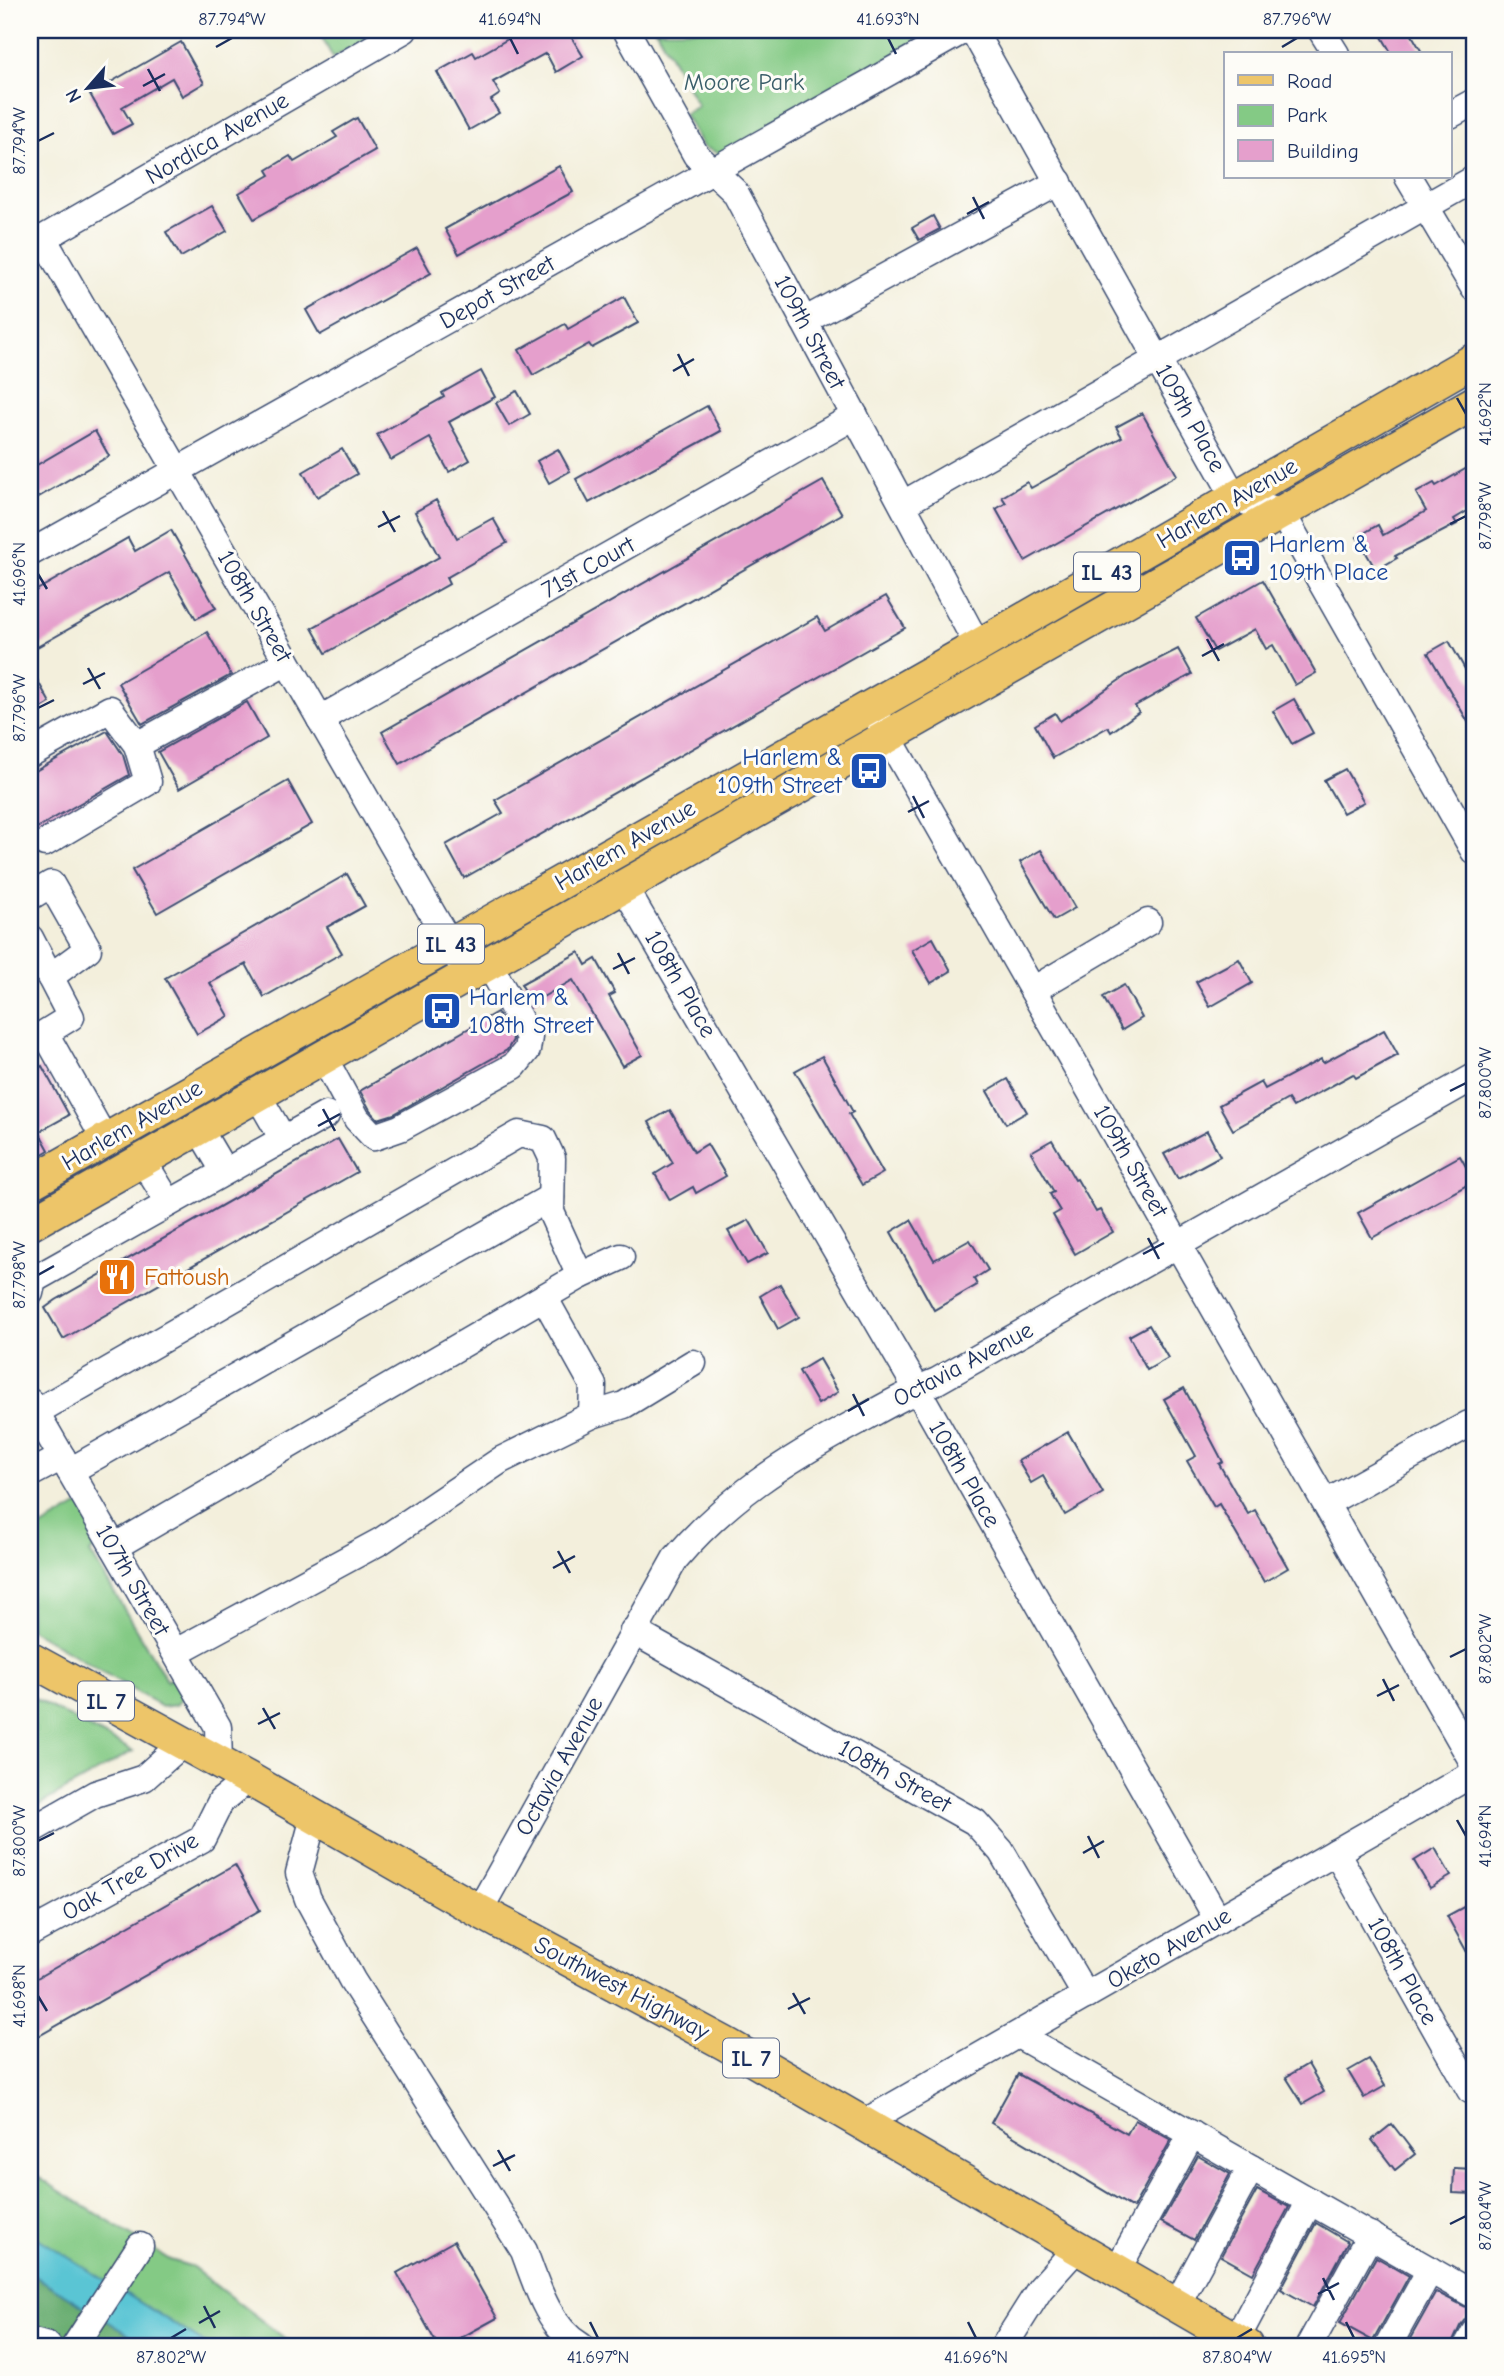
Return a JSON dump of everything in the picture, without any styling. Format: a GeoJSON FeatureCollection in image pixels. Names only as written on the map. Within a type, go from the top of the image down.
{"type":"FeatureCollection","features":[{"type":"Feature","properties":{"kind":"main road","name":"Harlem Avenue"},"geometry":{"type":"LineString","coordinates":[[30,1183],[978,646],[1474,360]]}},
{"type":"Feature","properties":{"kind":"main road","name":"Harlem Avenue"},"geometry":{"type":"LineString","coordinates":[[30,1224],[1474,403]]}},
{"type":"Feature","properties":{"kind":"main road","name":"Southwest Highway"},"geometry":{"type":"LineString","coordinates":[[30,1659],[249,1779],[479,1911],[864,2122],[1239,2344]]}},
{"type":"Feature","properties":{"kind":"street","name":"Nordica Avenue"},"geometry":{"type":"LineString","coordinates":[[36,242],[404,30]]}},
{"type":"Feature","properties":{"kind":"street","name":"109th Street"},"geometry":{"type":"LineString","coordinates":[[626,30],[696,155],[736,192],[978,646]]}},
{"type":"Feature","properties":{"kind":"street","name":"Depot Street"},"geometry":{"type":"LineString","coordinates":[[30,553],[714,173],[964,30]]}},
{"type":"Feature","properties":{"kind":"street","name":"109th Place"},"geometry":{"type":"LineString","coordinates":[[974,30],[1235,498],[1282,513]]}},
{"type":"Feature","properties":{"kind":"street"},"geometry":{"type":"LineString","coordinates":[[1321,30],[1335,52]]}},
{"type":"Feature","properties":{"kind":"street"},"geometry":{"type":"LineString","coordinates":[[1452,115],[1474,102]]}},
{"type":"Feature","properties":{"kind":"street"},"geometry":{"type":"LineString","coordinates":[[1409,178],[1474,288]]}},
{"type":"Feature","properties":{"kind":"street"},"geometry":{"type":"LineString","coordinates":[[903,504],[1474,179]]}},
{"type":"Feature","properties":{"kind":"street"},"geometry":{"type":"LineString","coordinates":[[804,321],[1059,183]]}},
{"type":"Feature","properties":{"kind":"street","name":"108th Street"},"geometry":{"type":"LineString","coordinates":[[36,242],[176,470],[450,944],[478,968],[529,1037],[527,1050],[514,1066],[400,1128],[374,1137],[357,1119],[323,1056]]}},
{"type":"Feature","properties":{"kind":"street","name":"71st Court"},"geometry":{"type":"LineString","coordinates":[[320,719],[855,416]]}},
{"type":"Feature","properties":{"kind":"street"},"geometry":{"type":"LineString","coordinates":[[1282,513],[1474,851]]}},
{"type":"Feature","properties":{"kind":"street"},"geometry":{"type":"LineString","coordinates":[[137,745],[287,662]]}},
{"type":"Feature","properties":{"kind":"street","name":"109th Street"},"geometry":{"type":"LineString","coordinates":[[871,705],[1474,1764]]}},
{"type":"Feature","properties":{"kind":"street"},"geometry":{"type":"LineString","coordinates":[[30,754],[110,709],[137,745],[148,782],[45,844]]}},
{"type":"Feature","properties":{"kind":"street"},"geometry":{"type":"LineString","coordinates":[[30,897],[51,884],[88,949],[50,977]]}},
{"type":"Feature","properties":{"kind":"street","name":"108th Place"},"geometry":{"type":"LineString","coordinates":[[624,885],[917,1389],[1218,1920]]}},
{"type":"Feature","properties":{"kind":"street"},"geometry":{"type":"LineString","coordinates":[[1033,990],[1148,922]]}},
{"type":"Feature","properties":{"kind":"street"},"geometry":{"type":"LineString","coordinates":[[30,938],[71,1017],[37,1038],[105,1140]]}},
{"type":"Feature","properties":{"kind":"street","name":"Octavia Avenue"},"geometry":{"type":"LineString","coordinates":[[479,1911],[675,1559],[719,1512],[805,1450],[917,1389],[937,1381],[1474,1077]]}},
{"type":"Feature","properties":{"kind":"street"},"geometry":{"type":"LineString","coordinates":[[257,1094],[282,1139]]}},
{"type":"Feature","properties":{"kind":"street"},"geometry":{"type":"LineString","coordinates":[[30,1293],[33,1280],[326,1115]]}},
{"type":"Feature","properties":{"kind":"street"},"geometry":{"type":"LineString","coordinates":[[198,1128],[224,1171]]}},
{"type":"Feature","properties":{"kind":"street"},"geometry":{"type":"LineString","coordinates":[[33,1407],[519,1134],[543,1139],[552,1158],[551,1212],[580,1276]]}},
{"type":"Feature","properties":{"kind":"street"},"geometry":{"type":"LineString","coordinates":[[142,1159],[169,1203]]}},
{"type":"Feature","properties":{"kind":"street"},"geometry":{"type":"LineString","coordinates":[[30,1474],[66,1464],[551,1197]]}},
{"type":"Feature","properties":{"kind":"street"},"geometry":{"type":"LineString","coordinates":[[114,1547],[580,1276],[621,1257]]}},
{"type":"Feature","properties":{"kind":"street"},"geometry":{"type":"LineString","coordinates":[[544,1297],[593,1385],[592,1415]]}},
{"type":"Feature","properties":{"kind":"street"},"geometry":{"type":"LineString","coordinates":[[176,1652],[381,1541],[501,1460],[592,1415],[624,1405],[693,1363]]}},
{"type":"Feature","properties":{"kind":"street","name":"107th Street"},"geometry":{"type":"LineString","coordinates":[[33,1407],[218,1727],[219,1763]]}},
{"type":"Feature","properties":{"kind":"street"},"geometry":{"type":"LineString","coordinates":[[1326,1503],[1469,1424]]}},
{"type":"Feature","properties":{"kind":"street","name":"108th Street"},"geometry":{"type":"LineString","coordinates":[[634,1631],[975,1822],[1001,1851],[1086,1996]]}},
{"type":"Feature","properties":{"kind":"street"},"geometry":{"type":"LineString","coordinates":[[30,1831],[95,1794],[144,1778],[183,1743]]}},
{"type":"Feature","properties":{"kind":"street","name":"Oketo Avenue"},"geometry":{"type":"LineString","coordinates":[[864,2122],[1474,1773]]}},
{"type":"Feature","properties":{"kind":"street","name":"Oak Tree Drive"},"geometry":{"type":"LineString","coordinates":[[30,1933],[202,1839],[221,1801],[249,1779]]}},
{"type":"Feature","properties":{"kind":"street"},"geometry":{"type":"LineString","coordinates":[[314,1817],[299,1873],[308,1899],[352,1980],[524,2251],[538,2290],[553,2317],[570,2340],[581,2346]]}},
{"type":"Feature","properties":{"kind":"street","name":"108th Place"},"geometry":{"type":"LineString","coordinates":[[1336,1852],[1469,2091]]}},
{"type":"Feature","properties":{"kind":"street"},"geometry":{"type":"LineString","coordinates":[[1018,2035],[1474,2295]]}},
{"type":"Feature","properties":{"kind":"street"},"geometry":{"type":"LineString","coordinates":[[1116,2272],[1192,2134]]}},
{"type":"Feature","properties":{"kind":"street"},"geometry":{"type":"LineString","coordinates":[[1176,2306],[1251,2168]]}},
{"type":"Feature","properties":{"kind":"street"},"geometry":{"type":"LineString","coordinates":[[1239,2344],[1310,2202]]}},
{"type":"Feature","properties":{"kind":"street"},"geometry":{"type":"LineString","coordinates":[[1309,2346],[1370,2235]]}},
{"type":"Feature","properties":{"kind":"street"},"geometry":{"type":"LineString","coordinates":[[81,2337],[140,2246]]}},
{"type":"Feature","properties":{"kind":"street"},"geometry":{"type":"LineString","coordinates":[[1004,2346],[1040,2289],[1076,2249]]}},
{"type":"Feature","properties":{"kind":"street"},"geometry":{"type":"LineString","coordinates":[[1388,2346],[1430,2270]]}},
{"type":"Feature","properties":{"kind":"street"},"geometry":{"type":"LineString","coordinates":[[1467,2346],[1474,2333]]}},
{"type":"Feature","properties":{"kind":"street"},"geometry":{"type":"LineString","coordinates":[[30,2341],[48,2346]]}},
{"type":"Feature","properties":{"kind":"green space"},"geometry":{"type":"Polygon","coordinates":[[[318,30],[367,30],[371,37],[333,58],[318,30]]]}},
{"type":"Feature","properties":{"kind":"green space","name":"Moore Park"},"geometry":{"type":"Polygon","coordinates":[[[656,30],[940,30],[720,154],[703,147],[684,114],[698,106],[656,30]]]}},
{"type":"Feature","properties":{"kind":"green space"},"geometry":{"type":"Polygon","coordinates":[[[81,1504],[104,1542],[90,1552],[167,1681],[180,1672],[185,1695],[176,1705],[162,1707],[30,1629],[30,1534],[81,1504]]]}},
{"type":"Feature","properties":{"kind":"green space"},"geometry":{"type":"Polygon","coordinates":[[[30,1696],[133,1751],[30,1810],[30,1696]]]}},
{"type":"Feature","properties":{"kind":"green space"},"geometry":{"type":"Polygon","coordinates":[[[30,2172],[170,2260],[190,2266],[295,2346],[30,2346],[30,2172]]]}},
{"type":"Feature","properties":{"kind":"green space"},"geometry":{"type":"Polygon","coordinates":[[[30,2273],[138,2340],[156,2346],[30,2346],[30,2273]]]}},
{"type":"Feature","properties":{"kind":"water"},"geometry":{"type":"Polygon","coordinates":[[[30,2233],[209,2346],[156,2346],[138,2340],[30,2273],[30,2233]]]}},
{"type":"Feature","properties":{"kind":"building"},"geometry":{"type":"Polygon","coordinates":[[[524,30],[567,30],[583,56],[556,72],[546,53],[493,82],[500,94],[491,100],[499,113],[469,130],[437,72],[473,52],[476,57],[524,30]]]}},
{"type":"Feature","properties":{"kind":"building"},"geometry":{"type":"Polygon","coordinates":[[[1378,30],[1409,30],[1422,52],[1391,52],[1378,30]]]}},
{"type":"Feature","properties":{"kind":"building"},"geometry":{"type":"Polygon","coordinates":[[[181,42],[204,83],[182,96],[172,78],[122,107],[132,124],[113,134],[90,94],[181,42]]]}},
{"type":"Feature","properties":{"kind":"building"},"geometry":{"type":"Polygon","coordinates":[[[357,118],[375,150],[254,219],[239,193],[270,175],[267,170],[290,156],[294,162],[337,137],[333,132],[357,118]]]}},
{"type":"Feature","properties":{"kind":"building"},"geometry":{"type":"Polygon","coordinates":[[[559,166],[573,192],[459,254],[445,229],[559,166]]]}},
{"type":"Feature","properties":{"kind":"building"},"geometry":{"type":"Polygon","coordinates":[[[212,206],[227,231],[181,257],[166,232],[212,206]]]}},
{"type":"Feature","properties":{"kind":"building"},"geometry":{"type":"Polygon","coordinates":[[[933,216],[940,229],[919,240],[912,228],[933,216]]]}},
{"type":"Feature","properties":{"kind":"building"},"geometry":{"type":"Polygon","coordinates":[[[417,248],[431,273],[320,335],[306,310],[417,248]]]}},
{"type":"Feature","properties":{"kind":"building"},"geometry":{"type":"Polygon","coordinates":[[[624,297],[638,323],[592,348],[589,344],[533,375],[519,350],[565,324],[568,329],[624,297]]]}},
{"type":"Feature","properties":{"kind":"building"},"geometry":{"type":"Polygon","coordinates":[[[481,371],[495,397],[449,422],[470,460],[449,472],[430,438],[391,460],[377,435],[444,397],[442,393],[481,371]]]}},
{"type":"Feature","properties":{"kind":"building"},"geometry":{"type":"Polygon","coordinates":[[[517,391],[530,414],[509,426],[496,403],[517,391]]]}},
{"type":"Feature","properties":{"kind":"building"},"geometry":{"type":"Polygon","coordinates":[[[707,406],[721,431],[589,503],[576,479],[707,406]]]}},
{"type":"Feature","properties":{"kind":"building"},"geometry":{"type":"Polygon","coordinates":[[[1142,413],[1177,475],[1025,561],[996,509],[1006,503],[1002,497],[1027,482],[1031,488],[1122,437],[1116,427],[1142,413]]]}},
{"type":"Feature","properties":{"kind":"building"},"geometry":{"type":"Polygon","coordinates":[[[95,431],[109,456],[30,502],[30,469],[95,431]]]}},
{"type":"Feature","properties":{"kind":"building"},"geometry":{"type":"Polygon","coordinates":[[[342,449],[357,474],[317,497],[303,472],[342,449]]]}},
{"type":"Feature","properties":{"kind":"building"},"geometry":{"type":"Polygon","coordinates":[[[558,449],[570,471],[549,483],[537,461],[558,449]]]}},
{"type":"Feature","properties":{"kind":"building"},"geometry":{"type":"Polygon","coordinates":[[[1474,464],[1474,507],[1454,519],[1457,524],[1395,556],[1397,558],[1376,570],[1357,537],[1378,525],[1383,535],[1426,511],[1416,493],[1434,483],[1436,486],[1474,464]]]}},
{"type":"Feature","properties":{"kind":"building"},"geometry":{"type":"Polygon","coordinates":[[[823,481],[842,514],[400,764],[382,732],[823,481]]]}},
{"type":"Feature","properties":{"kind":"building"},"geometry":{"type":"Polygon","coordinates":[[[436,500],[457,538],[493,518],[507,543],[446,578],[449,584],[326,653],[312,628],[439,557],[415,512],[436,500]]]}},
{"type":"Feature","properties":{"kind":"building"},"geometry":{"type":"Polygon","coordinates":[[[171,530],[216,608],[196,619],[169,572],[30,651],[30,594],[128,538],[135,551],[171,530]]]}},
{"type":"Feature","properties":{"kind":"building"},"geometry":{"type":"Polygon","coordinates":[[[1263,580],[1316,673],[1295,685],[1273,645],[1266,649],[1255,629],[1215,651],[1196,618],[1263,580]]]}},
{"type":"Feature","properties":{"kind":"building"},"geometry":{"type":"Polygon","coordinates":[[[886,596],[905,628],[464,878],[446,845],[503,813],[495,800],[817,617],[825,631],[886,596]]]}},
{"type":"Feature","properties":{"kind":"building"},"geometry":{"type":"Polygon","coordinates":[[[207,632],[231,675],[142,724],[118,683],[207,632]]]}},
{"type":"Feature","properties":{"kind":"building"},"geometry":{"type":"Polygon","coordinates":[[[1449,641],[1474,685],[1474,732],[1428,653],[1449,641]]]}},
{"type":"Feature","properties":{"kind":"building"},"geometry":{"type":"Polygon","coordinates":[[[1178,649],[1192,674],[1135,706],[1139,712],[1111,732],[1108,727],[1053,758],[1035,725],[1055,713],[1060,721],[1127,675],[1178,649]]]}},
{"type":"Feature","properties":{"kind":"building"},"geometry":{"type":"Polygon","coordinates":[[[30,667],[50,703],[30,715],[30,667]]]}},
{"type":"Feature","properties":{"kind":"building"},"geometry":{"type":"Polygon","coordinates":[[[1294,699],[1313,733],[1292,744],[1273,711],[1294,699]]]}},
{"type":"Feature","properties":{"kind":"building"},"geometry":{"type":"Polygon","coordinates":[[[247,702],[267,738],[179,789],[158,752],[247,702]]]}},
{"type":"Feature","properties":{"kind":"building"},"geometry":{"type":"Polygon","coordinates":[[[107,731],[123,755],[129,775],[35,829],[30,821],[30,774],[107,731]]]}},
{"type":"Feature","properties":{"kind":"building"},"geometry":{"type":"Polygon","coordinates":[[[1345,769],[1364,802],[1343,813],[1324,780],[1345,769]]]}},
{"type":"Feature","properties":{"kind":"building"},"geometry":{"type":"Polygon","coordinates":[[[288,781],[312,824],[157,913],[132,870],[288,781]]]}},
{"type":"Feature","properties":{"kind":"building"},"geometry":{"type":"Polygon","coordinates":[[[1041,850],[1075,908],[1054,920],[1020,862],[1041,850]]]}},
{"type":"Feature","properties":{"kind":"building"},"geometry":{"type":"Polygon","coordinates":[[[347,874],[365,906],[327,927],[342,953],[264,997],[246,964],[210,983],[229,1016],[197,1034],[165,978],[347,874]]]}},
{"type":"Feature","properties":{"kind":"building"},"geometry":{"type":"Polygon","coordinates":[[[933,938],[951,971],[931,983],[912,950],[933,938]]]}},
{"type":"Feature","properties":{"kind":"building"},"geometry":{"type":"Polygon","coordinates":[[[579,952],[586,965],[596,959],[615,993],[609,996],[642,1055],[622,1066],[573,980],[532,1003],[521,984],[579,952]]]}},
{"type":"Feature","properties":{"kind":"building"},"geometry":{"type":"Polygon","coordinates":[[[1239,959],[1252,983],[1210,1007],[1196,982],[1239,959]]]}},
{"type":"Feature","properties":{"kind":"building"},"geometry":{"type":"Polygon","coordinates":[[[1124,985],[1142,1018],[1122,1030],[1103,997],[1124,985]]]}},
{"type":"Feature","properties":{"kind":"building"},"geometry":{"type":"Polygon","coordinates":[[[497,1012],[513,1040],[507,1050],[394,1114],[378,1119],[370,1110],[360,1091],[497,1012]]]}},
{"type":"Feature","properties":{"kind":"building"},"geometry":{"type":"Polygon","coordinates":[[[1384,1030],[1398,1055],[1356,1078],[1353,1074],[1293,1107],[1288,1099],[1233,1130],[1219,1105],[1261,1082],[1265,1089],[1321,1059],[1323,1063],[1384,1030]]]}},
{"type":"Feature","properties":{"kind":"building"},"geometry":{"type":"Polygon","coordinates":[[[822,1056],[853,1112],[849,1114],[883,1173],[862,1185],[795,1071],[822,1056]]]}},
{"type":"Feature","properties":{"kind":"building"},"geometry":{"type":"Polygon","coordinates":[[[42,1066],[69,1115],[39,1132],[49,1150],[30,1161],[30,1073],[42,1066]]]}},
{"type":"Feature","properties":{"kind":"building"},"geometry":{"type":"Polygon","coordinates":[[[1008,1079],[1027,1112],[1006,1124],[987,1091],[1008,1079]]]}},
{"type":"Feature","properties":{"kind":"building"},"geometry":{"type":"Polygon","coordinates":[[[670,1110],[694,1152],[707,1144],[726,1176],[696,1193],[693,1187],[670,1200],[655,1174],[673,1163],[649,1122],[670,1110]]]}},
{"type":"Feature","properties":{"kind":"building"},"geometry":{"type":"Polygon","coordinates":[[[1207,1131],[1220,1156],[1178,1179],[1164,1154],[1207,1131]]]}},
{"type":"Feature","properties":{"kind":"building"},"geometry":{"type":"Polygon","coordinates":[[[338,1139],[357,1172],[63,1339],[45,1308],[56,1300],[338,1139]]]}},
{"type":"Feature","properties":{"kind":"building"},"geometry":{"type":"Polygon","coordinates":[[[1052,1140],[1096,1212],[1100,1210],[1113,1232],[1075,1254],[1053,1215],[1060,1211],[1050,1194],[1054,1192],[1031,1152],[1052,1140]]]}},
{"type":"Feature","properties":{"kind":"building"},"geometry":{"type":"Polygon","coordinates":[[[1460,1156],[1474,1181],[1372,1238],[1358,1213],[1460,1156]]]}},
{"type":"Feature","properties":{"kind":"building"},"geometry":{"type":"Polygon","coordinates":[[[749,1220],[768,1253],[747,1264],[728,1231],[749,1220]]]}},
{"type":"Feature","properties":{"kind":"building"},"geometry":{"type":"Polygon","coordinates":[[[911,1220],[934,1260],[970,1240],[988,1270],[974,1279],[977,1285],[934,1310],[891,1232],[911,1220]]]}},
{"type":"Feature","properties":{"kind":"building"},"geometry":{"type":"Polygon","coordinates":[[[780,1284],[799,1317],[778,1329],[760,1296],[780,1284]]]}},
{"type":"Feature","properties":{"kind":"building"},"geometry":{"type":"Polygon","coordinates":[[[1149,1325],[1168,1358],[1147,1370],[1129,1336],[1149,1325]]]}},
{"type":"Feature","properties":{"kind":"building"},"geometry":{"type":"Polygon","coordinates":[[[819,1359],[838,1392],[818,1404],[799,1371],[819,1359]]]}},
{"type":"Feature","properties":{"kind":"building"},"geometry":{"type":"Polygon","coordinates":[[[1184,1388],[1223,1462],[1219,1464],[1248,1514],[1255,1510],[1288,1568],[1264,1582],[1219,1504],[1214,1507],[1187,1461],[1196,1456],[1164,1399],[1184,1388]]]}},
{"type":"Feature","properties":{"kind":"building"},"geometry":{"type":"Polygon","coordinates":[[[1068,1432],[1103,1493],[1065,1515],[1043,1476],[1031,1483],[1018,1461],[1068,1432]]]}},
{"type":"Feature","properties":{"kind":"building"},"geometry":{"type":"Polygon","coordinates":[[[1435,1848],[1451,1876],[1430,1888],[1414,1861],[1435,1848]]]}},
{"type":"Feature","properties":{"kind":"building"},"geometry":{"type":"Polygon","coordinates":[[[235,1865],[260,1910],[30,2041],[30,1982],[235,1865]]]}},
{"type":"Feature","properties":{"kind":"building"},"geometry":{"type":"Polygon","coordinates":[[[1469,1904],[1474,1914],[1474,1965],[1447,1916],[1469,1904]]]}},
{"type":"Feature","properties":{"kind":"building"},"geometry":{"type":"Polygon","coordinates":[[[1369,2059],[1385,2086],[1364,2098],[1348,2071],[1369,2059]]]}},
{"type":"Feature","properties":{"kind":"building"},"geometry":{"type":"Polygon","coordinates":[[[1308,2064],[1324,2092],[1303,2104],[1286,2077],[1308,2064]]]}},
{"type":"Feature","properties":{"kind":"building"},"geometry":{"type":"Polygon","coordinates":[[[1018,2074],[1127,2134],[1135,2120],[1171,2140],[1133,2208],[991,2123],[1018,2074]]]}},
{"type":"Feature","properties":{"kind":"building"},"geometry":{"type":"Polygon","coordinates":[[[1392,2124],[1415,2154],[1395,2170],[1372,2140],[1392,2124]]]}},
{"type":"Feature","properties":{"kind":"building"},"geometry":{"type":"Polygon","coordinates":[[[1198,2156],[1230,2174],[1194,2240],[1161,2222],[1198,2156]]]}},
{"type":"Feature","properties":{"kind":"building"},"geometry":{"type":"Polygon","coordinates":[[[1454,2168],[1474,2169],[1474,2194],[1453,2193],[1454,2168]]]}},
{"type":"Feature","properties":{"kind":"building"},"geometry":{"type":"Polygon","coordinates":[[[1257,2190],[1289,2207],[1253,2274],[1221,2256],[1257,2190]]]}},
{"type":"Feature","properties":{"kind":"building"},"geometry":{"type":"Polygon","coordinates":[[[1316,2223],[1348,2242],[1313,2307],[1281,2289],[1316,2223]]]}},
{"type":"Feature","properties":{"kind":"building"},"geometry":{"type":"Polygon","coordinates":[[[454,2241],[497,2318],[446,2346],[438,2346],[397,2273],[454,2241]]]}},
{"type":"Feature","properties":{"kind":"building"},"geometry":{"type":"Polygon","coordinates":[[[1376,2257],[1409,2276],[1373,2341],[1340,2323],[1376,2257]]]}},
{"type":"Feature","properties":{"kind":"building"},"geometry":{"type":"Polygon","coordinates":[[[1436,2292],[1472,2310],[1460,2326],[1451,2346],[1406,2346],[1436,2292]]]}},
{"type":"Feature","properties":{"kind":"place","name":"Harlem & 109th Place"},"geometry":{"type":"Point","coordinates":[1242,558]}},
{"type":"Feature","properties":{"kind":"place","name":"Harlem & 109th Street"},"geometry":{"type":"Point","coordinates":[869,771]}},
{"type":"Feature","properties":{"kind":"place","name":"Harlem & 108th Street"},"geometry":{"type":"Point","coordinates":[442,1011]}},
{"type":"Feature","properties":{"kind":"place","name":"Fattoush"},"geometry":{"type":"Point","coordinates":[117,1277]}}]}
